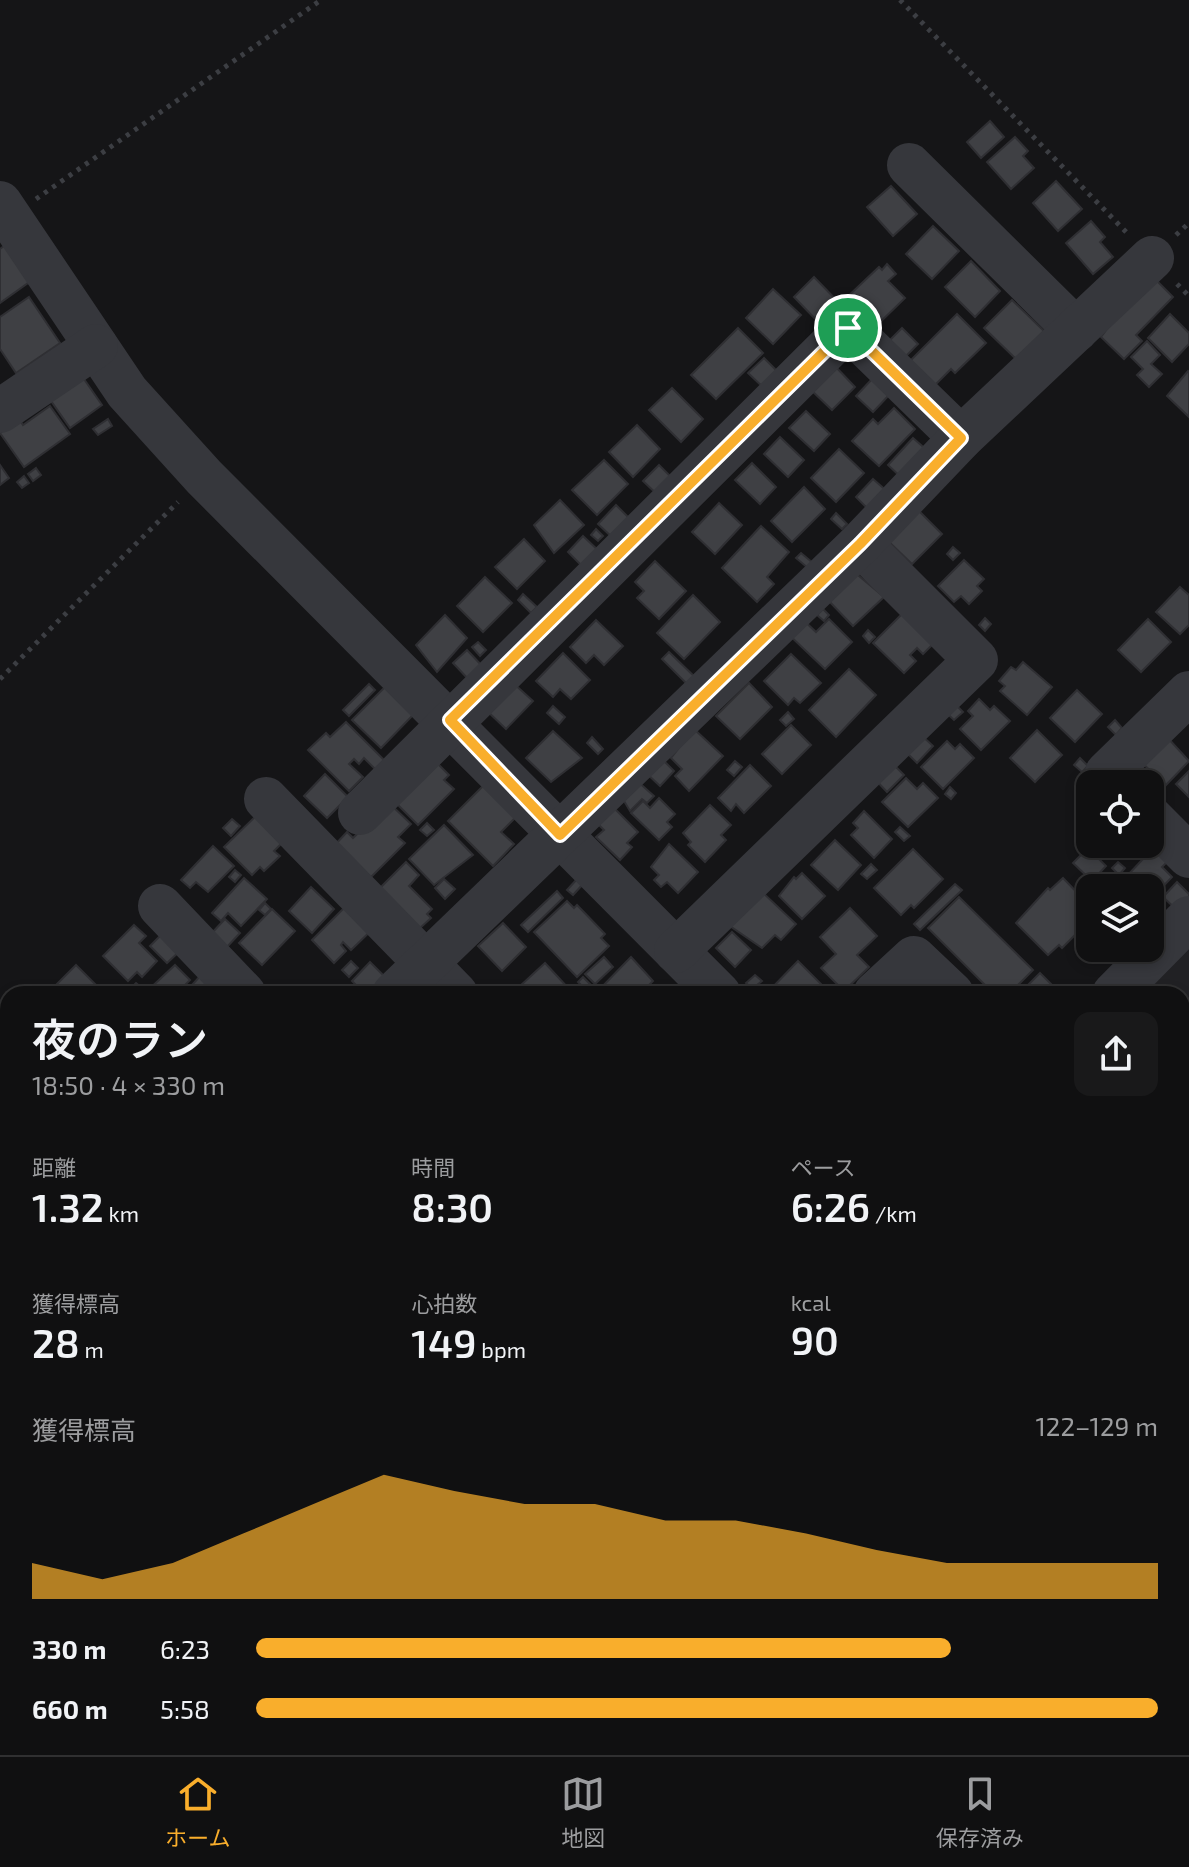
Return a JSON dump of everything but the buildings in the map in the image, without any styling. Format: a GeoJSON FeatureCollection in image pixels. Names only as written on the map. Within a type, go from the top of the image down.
{"type":"FeatureCollection","features":[{"type":"Feature","properties":{"kind":"street"},"geometry":{"type":"LineString","coordinates":[[909,165],[1076,330]]}},
{"type":"Feature","properties":{"kind":"street"},"geometry":{"type":"LineString","coordinates":[[3,215],[127,392],[204,477],[450,720],[711,986]]}},
{"type":"Feature","properties":{"kind":"street"},"geometry":{"type":"LineString","coordinates":[[402,986],[860,544],[961,438],[1152,258]]}},
{"type":"Feature","properties":{"kind":"street"},"geometry":{"type":"LineString","coordinates":[[360,813],[450,720],[848,328],[961,438]]}},
{"type":"Feature","properties":{"kind":"street"},"geometry":{"type":"LineString","coordinates":[[0,411],[96,346]]}},
{"type":"Feature","properties":{"kind":"street"},"geometry":{"type":"LineString","coordinates":[[676,951],[976,660],[860,544]]}},
{"type":"Feature","properties":{"kind":"street"},"geometry":{"type":"LineString","coordinates":[[1110,770],[1189,693]]}},
{"type":"Feature","properties":{"kind":"street"},"geometry":{"type":"LineString","coordinates":[[266,799],[449,986]]}},
{"type":"Feature","properties":{"kind":"street"},"geometry":{"type":"LineString","coordinates":[[1164,831],[1189,856]]}},
{"type":"Feature","properties":{"kind":"street"},"geometry":{"type":"LineString","coordinates":[[160,906],[236,986]]}},
{"type":"Feature","properties":{"kind":"street"},"geometry":{"type":"LineString","coordinates":[[1122,986],[1189,918]]}},
{"type":"Feature","properties":{"kind":"street"},"geometry":{"type":"LineString","coordinates":[[884,986],[914,958],[944,986]]}},
{"type":"Feature","properties":{"kind":"path"},"geometry":{"type":"LineString","coordinates":[[3,215],[321,0]]}},
{"type":"Feature","properties":{"kind":"path"},"geometry":{"type":"LineString","coordinates":[[900,0],[1152,258]]}},
{"type":"Feature","properties":{"kind":"path"},"geometry":{"type":"LineString","coordinates":[[0,679],[204,477]]}},
{"type":"Feature","properties":{"kind":"shaded area"},"geometry":{"type":"Polygon","coordinates":[[[1189,937],[1189,986],[1138,986],[1189,937]]]}},
{"type":"Feature","properties":{"kind":"route"},"geometry":{"type":"LineString","coordinates":[[848,328],[961,438],[860,544],[560,835],[450,720],[848,328]]}}]}
